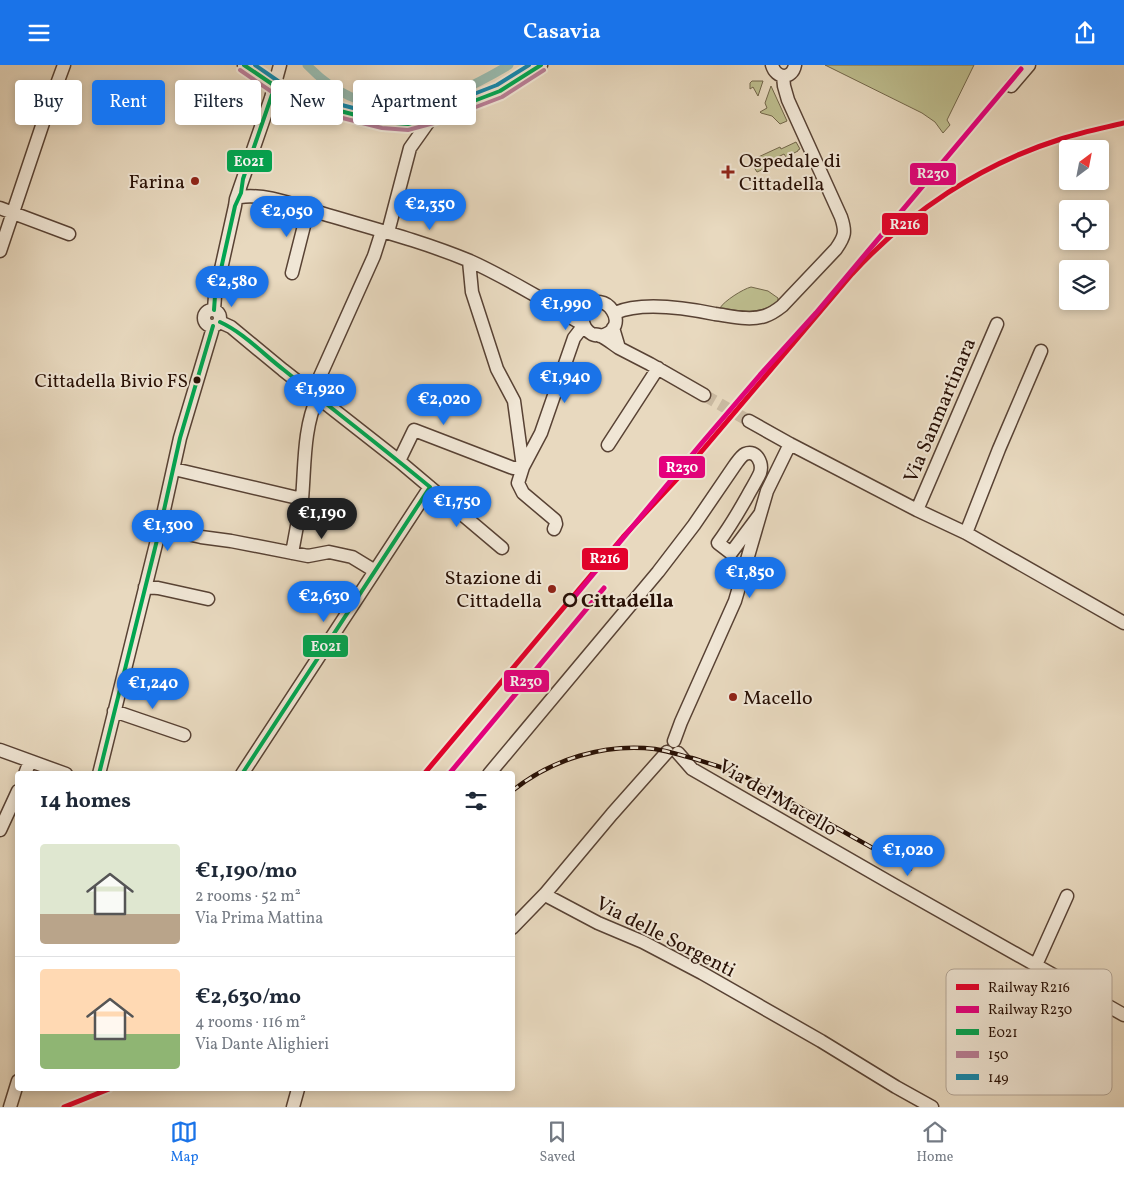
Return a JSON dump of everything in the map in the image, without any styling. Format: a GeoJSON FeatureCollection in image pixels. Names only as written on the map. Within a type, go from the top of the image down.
{"type":"FeatureCollection","features":[{"type":"Feature","properties":{"kind":"street"},"geometry":{"type":"LineString","coordinates":[[0,251],[64,65]]}},
{"type":"Feature","properties":{"kind":"street"},"geometry":{"type":"LineString","coordinates":[[244,65],[271,83]]}},
{"type":"Feature","properties":{"kind":"street"},"geometry":{"type":"LineString","coordinates":[[276,80],[280,65]]}},
{"type":"Feature","properties":{"kind":"street"},"geometry":{"type":"LineString","coordinates":[[476,100],[500,91],[541,65]]}},
{"type":"Feature","properties":{"kind":"street"},"geometry":{"type":"LineString","coordinates":[[772,65],[777,74],[783,76],[787,76],[792,72],[795,65]]}},
{"type":"Feature","properties":{"kind":"street"},"geometry":{"type":"LineString","coordinates":[[1012,86],[1029,65]]}},
{"type":"Feature","properties":{"kind":"street"},"geometry":{"type":"LineString","coordinates":[[614,313],[632,307],[672,307],[735,317],[765,316],[782,306],[841,241],[845,233],[841,217],[788,100],[783,76]]}},
{"type":"Feature","properties":{"kind":"street"},"geometry":{"type":"LineString","coordinates":[[100,771],[160,528],[180,438],[216,319],[215,296],[243,179],[271,98]]}},
{"type":"Feature","properties":{"kind":"street"},"geometry":{"type":"LineString","coordinates":[[292,553],[302,499],[307,437],[315,398],[385,232],[410,148],[426,125]]}},
{"type":"Feature","properties":{"kind":"street"},"geometry":{"type":"LineString","coordinates":[[238,202],[249,196],[278,200],[415,241],[470,261],[511,281],[584,325]]}},
{"type":"Feature","properties":{"kind":"street"},"geometry":{"type":"LineString","coordinates":[[0,208],[69,234]]}},
{"type":"Feature","properties":{"kind":"street"},"geometry":{"type":"LineString","coordinates":[[292,273],[308,210]]}},
{"type":"Feature","properties":{"kind":"street"},"geometry":{"type":"LineString","coordinates":[[470,261],[472,292],[497,369],[514,401],[523,467]]}},
{"type":"Feature","properties":{"kind":"street"},"geometry":{"type":"LineString","coordinates":[[563,312],[586,309],[590,305],[599,302],[608,305],[614,313],[616,318],[613,328],[605,335],[589,332],[584,325],[583,319],[586,309]]}},
{"type":"Feature","properties":{"kind":"street"},"geometry":{"type":"LineString","coordinates":[[216,319],[231,327],[315,398],[399,461],[502,548]]}},
{"type":"Feature","properties":{"kind":"street","name":"Via Sanmartinara"},"geometry":{"type":"LineString","coordinates":[[917,510],[996,324]]}},
{"type":"Feature","properties":{"kind":"street"},"geometry":{"type":"LineString","coordinates":[[554,529],[555,521],[523,493],[518,483],[523,467],[540,433],[574,338],[584,325]]}},
{"type":"Feature","properties":{"kind":"street"},"geometry":{"type":"LineString","coordinates":[[613,328],[620,348]]}},
{"type":"Feature","properties":{"kind":"street"},"geometry":{"type":"LineString","coordinates":[[600,335],[704,395]]}},
{"type":"Feature","properties":{"kind":"street"},"geometry":{"type":"LineString","coordinates":[[966,533],[1041,351]]}},
{"type":"Feature","properties":{"kind":"street"},"geometry":{"type":"LineString","coordinates":[[608,445],[658,368]]}},
{"type":"Feature","properties":{"kind":"street","name":"Via Sanmartinara"},"geometry":{"type":"LineString","coordinates":[[749,421],[917,510],[966,533],[1124,623]]}},
{"type":"Feature","properties":{"kind":"street"},"geometry":{"type":"LineString","coordinates":[[399,461],[414,429],[513,467],[523,467]]}},
{"type":"Feature","properties":{"kind":"street"},"geometry":{"type":"LineString","coordinates":[[515,925],[545,894],[606,821],[673,749],[681,722],[735,601],[766,491],[790,444]]}},
{"type":"Feature","properties":{"kind":"street"},"geometry":{"type":"LineString","coordinates":[[491,771],[668,559],[746,453],[751,453],[760,459],[759,474],[735,519],[718,543],[732,553],[760,514]]}},
{"type":"Feature","properties":{"kind":"street"},"geometry":{"type":"LineString","coordinates":[[174,469],[302,499]]}},
{"type":"Feature","properties":{"kind":"street"},"geometry":{"type":"LineString","coordinates":[[244,771],[430,487]]}},
{"type":"Feature","properties":{"kind":"street"},"geometry":{"type":"LineString","coordinates":[[160,528],[308,556],[329,552],[352,557],[375,571]]}},
{"type":"Feature","properties":{"kind":"street"},"geometry":{"type":"LineString","coordinates":[[145,587],[208,599]]}},
{"type":"Feature","properties":{"kind":"street"},"geometry":{"type":"LineString","coordinates":[[114,711],[184,735]]}},
{"type":"Feature","properties":{"kind":"street","name":"Via del Macello"},"geometry":{"type":"LineString","coordinates":[[673,749],[692,769],[1043,969]]}},
{"type":"Feature","properties":{"kind":"street"},"geometry":{"type":"LineString","coordinates":[[0,751],[58,771]]}},
{"type":"Feature","properties":{"kind":"street"},"geometry":{"type":"LineString","coordinates":[[26,771],[30,761]]}},
{"type":"Feature","properties":{"kind":"street"},"geometry":{"type":"LineString","coordinates":[[0,830],[15,798]]}},
{"type":"Feature","properties":{"kind":"street","name":"Via delle Sorgenti"},"geometry":{"type":"LineString","coordinates":[[545,894],[598,923],[643,941],[702,973],[932,1107]]}},
{"type":"Feature","properties":{"kind":"street"},"geometry":{"type":"LineString","coordinates":[[1036,965],[1067,896]]}},
{"type":"Feature","properties":{"kind":"street","name":"Via del Macello"},"geometry":{"type":"LineString","coordinates":[[1112,1008],[1124,1015]]}},
{"type":"Feature","properties":{"kind":"street"},"geometry":{"type":"LineString","coordinates":[[10,1107],[15,1091]]}},
{"type":"Feature","properties":{"kind":"street"},"geometry":{"type":"LineString","coordinates":[[293,1107],[297,1091]]}},
{"type":"Feature","properties":{"kind":"green space"},"geometry":{"type":"Polygon","coordinates":[[[825,65],[974,65],[947,120],[950,125],[943,133],[935,122],[922,113],[825,65]]]}},
{"type":"Feature","properties":{"kind":"green space"},"geometry":{"type":"Polygon","coordinates":[[[752,81],[763,81],[758,96],[753,87],[750,89],[752,81]]]}},
{"type":"Feature","properties":{"kind":"green space"},"geometry":{"type":"Polygon","coordinates":[[[771,86],[787,121],[780,124],[772,116],[760,112],[767,108],[765,103],[771,86]]]}},
{"type":"Feature","properties":{"kind":"green space"},"geometry":{"type":"Polygon","coordinates":[[[796,142],[800,149],[798,151],[786,157],[784,154],[778,157],[780,162],[757,172],[752,164],[755,162],[754,159],[796,142]]]}},
{"type":"Feature","properties":{"kind":"green space"},"geometry":{"type":"Polygon","coordinates":[[[751,287],[768,291],[778,298],[778,301],[771,306],[757,311],[720,308],[725,302],[751,287]]]}},
{"type":"Feature","properties":{"kind":"waterway"},"geometry":{"type":"LineString","coordinates":[[307,65],[331,86],[356,99],[381,105],[406,105],[432,101],[483,80],[509,65]]}},
{"type":"Feature","properties":{"kind":"tunnel"},"geometry":{"type":"LineString","coordinates":[[704,395],[749,421]]}},
{"type":"Feature","properties":{"kind":"railway"},"geometry":{"type":"LineString","coordinates":[[515,789],[544,770],[562,762],[598,751],[636,748],[660,750],[692,758],[746,777],[910,869]]}},
{"type":"Feature","properties":{"kind":"rail line","name":"R230"},"geometry":{"type":"LineString","coordinates":[[571,601],[701,444],[816,313],[1021,69]]}},
{"type":"Feature","properties":{"kind":"rail line","name":"R216"},"geometry":{"type":"LineString","coordinates":[[427,771],[623,537],[690,465],[852,274],[874,251],[922,211],[975,176],[1031,149],[1085,132],[1124,123]]}},
{"type":"Feature","properties":{"kind":"rail line","name":"R230"},"geometry":{"type":"LineString","coordinates":[[452,771],[604,588]]}},
{"type":"Feature","properties":{"kind":"rail line","name":"R216"},"geometry":{"type":"LineString","coordinates":[[64,1107],[104,1091]]}},
{"type":"Feature","properties":{"kind":"transit line","name":"E021"},"geometry":{"type":"LineString","coordinates":[[244,65],[275,86],[309,103],[383,122],[408,124],[432,117],[500,91],[541,65]]}},
{"type":"Feature","properties":{"kind":"transit line","name":"149"},"geometry":{"type":"LineString","coordinates":[[255,65],[278,81],[311,97],[384,116],[407,118],[497,85],[529,65]]}},
{"type":"Feature","properties":{"kind":"transit line","name":"150"},"geometry":{"type":"LineString","coordinates":[[240,70],[272,92],[307,109],[382,128],[408,130],[434,123],[502,97],[544,70]]}},
{"type":"Feature","properties":{"kind":"transit line","name":"E021"},"geometry":{"type":"LineString","coordinates":[[214,310],[215,296],[235,206],[241,193],[243,179],[271,98]]}},
{"type":"Feature","properties":{"kind":"transit line","name":"E021"},"geometry":{"type":"LineString","coordinates":[[220,322],[245,338],[430,487],[244,771]]}},
{"type":"Feature","properties":{"kind":"transit line","name":"E021"},"geometry":{"type":"LineString","coordinates":[[100,771],[160,528],[180,438],[213,326]]}},
{"type":"Feature","properties":{"kind":"place","name":"Ospedale di Cittadella"},"geometry":{"type":"Point","coordinates":[728,172]}},
{"type":"Feature","properties":{"kind":"place","name":"Farina"},"geometry":{"type":"Point","coordinates":[195,181]}},
{"type":"Feature","properties":{"kind":"place","name":"Cittadella Bivio FS"},"geometry":{"type":"Point","coordinates":[197,380]}},
{"type":"Feature","properties":{"kind":"place","name":"Stazione di Cittadella"},"geometry":{"type":"Point","coordinates":[552,589]}},
{"type":"Feature","properties":{"kind":"place","name":"Cittadella"},"geometry":{"type":"Point","coordinates":[570,600]}},
{"type":"Feature","properties":{"kind":"place","name":"Macello"},"geometry":{"type":"Point","coordinates":[733,697]}}]}
